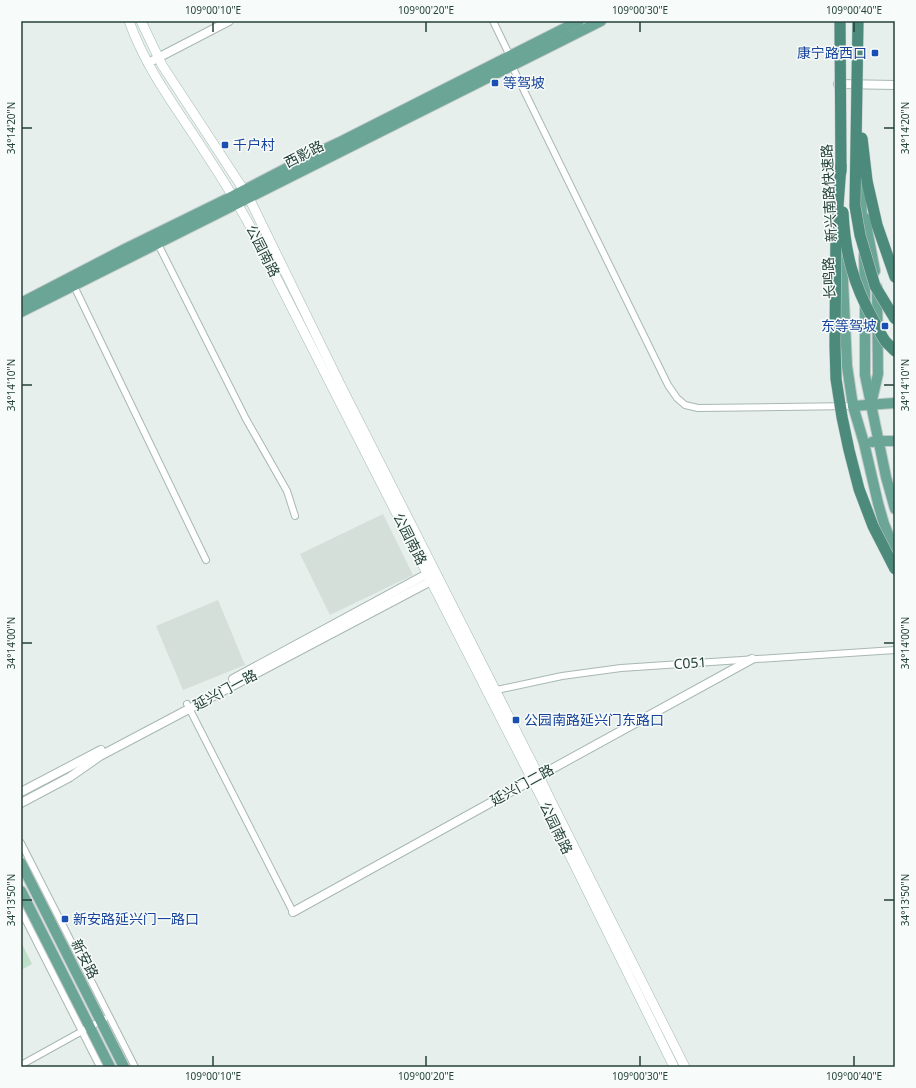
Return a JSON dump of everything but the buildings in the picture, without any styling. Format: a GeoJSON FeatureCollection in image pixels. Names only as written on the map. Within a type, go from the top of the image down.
{"type":"FeatureCollection","features":[{"type":"Feature","properties":{"kind":"highway","name":"新兴南路快速路"},"geometry":{"type":"LineString","coordinates":[[839,21],[841,165],[846,242],[850,265],[858,289],[870,315],[886,342],[895,351]]}},
{"type":"Feature","properties":{"kind":"highway","name":"新兴南路快速路"},"geometry":{"type":"LineString","coordinates":[[858,21],[855,206],[860,235],[875,286],[895,319]]}},
{"type":"Feature","properties":{"kind":"highway"},"geometry":{"type":"LineString","coordinates":[[857,101],[866,181],[877,225],[895,277]]}},
{"type":"Feature","properties":{"kind":"highway"},"geometry":{"type":"LineString","coordinates":[[841,165],[836,233],[836,379],[842,417],[859,489],[873,526],[895,569]]}},
{"type":"Feature","properties":{"kind":"main road","name":"公园南路"},"geometry":{"type":"LineString","coordinates":[[129,21],[157,80],[235,200],[273,269],[429,577],[491,691]]}},
{"type":"Feature","properties":{"kind":"main road","name":"公园南路"},"geometry":{"type":"LineString","coordinates":[[141,21],[158,57],[246,194],[535,778],[674,1067]]}},
{"type":"Feature","properties":{"kind":"main road","name":"西影路"},"geometry":{"type":"LineString","coordinates":[[21,312],[158,244],[246,194],[302,170],[511,61],[579,21]]}},
{"type":"Feature","properties":{"kind":"main road","name":"西影路"},"geometry":{"type":"LineString","coordinates":[[511,61],[601,21]]}},
{"type":"Feature","properties":{"kind":"main road","name":"长鸣路"},"geometry":{"type":"LineString","coordinates":[[839,21],[839,209],[847,366],[853,406],[864,443],[878,503],[884,524],[895,551]]}},
{"type":"Feature","properties":{"kind":"main road"},"geometry":{"type":"LineString","coordinates":[[861,21],[861,196],[877,288],[878,374],[871,405],[886,477],[895,509]]}},
{"type":"Feature","properties":{"kind":"main road","name":"西影路"},"geometry":{"type":"LineString","coordinates":[[21,303],[123,250],[235,200]]}},
{"type":"Feature","properties":{"kind":"main road"},"geometry":{"type":"LineString","coordinates":[[853,406],[894,402]]}},
{"type":"Feature","properties":{"kind":"main road"},"geometry":{"type":"LineString","coordinates":[[864,443],[878,440],[895,441]]}},
{"type":"Feature","properties":{"kind":"main road","name":"公园南路"},"geometry":{"type":"LineString","coordinates":[[535,778],[551,801],[685,1067]]}},
{"type":"Feature","properties":{"kind":"main road","name":"新安路"},"geometry":{"type":"LineString","coordinates":[[21,863],[105,1019],[124,1067]]}},
{"type":"Feature","properties":{"kind":"main road","name":"新安路"},"geometry":{"type":"LineString","coordinates":[[21,891],[86,1029],[110,1067]]}},
{"type":"Feature","properties":{"kind":"street"},"geometry":{"type":"LineString","coordinates":[[148,63],[229,21]]}},
{"type":"Feature","properties":{"kind":"street"},"geometry":{"type":"LineString","coordinates":[[493,21],[668,385],[677,398],[685,405],[698,408],[853,406]]}},
{"type":"Feature","properties":{"kind":"street"},"geometry":{"type":"LineString","coordinates":[[838,84],[895,85]]}},
{"type":"Feature","properties":{"kind":"street"},"geometry":{"type":"LineString","coordinates":[[158,244],[246,419],[287,490],[295,516]]}},
{"type":"Feature","properties":{"kind":"street"},"geometry":{"type":"LineString","coordinates":[[74,286],[206,560]]}},
{"type":"Feature","properties":{"kind":"street","name":"延兴门一路"},"geometry":{"type":"LineString","coordinates":[[21,792],[188,706],[429,577]]}},
{"type":"Feature","properties":{"kind":"street","name":"C051"},"geometry":{"type":"LineString","coordinates":[[491,691],[562,676],[621,668],[895,650]]}},
{"type":"Feature","properties":{"kind":"street","name":"延兴门二路"},"geometry":{"type":"LineString","coordinates":[[293,912],[752,659]]}},
{"type":"Feature","properties":{"kind":"street"},"geometry":{"type":"LineString","coordinates":[[188,706],[293,912]]}},
{"type":"Feature","properties":{"kind":"street","name":"延兴门一路"},"geometry":{"type":"LineString","coordinates":[[21,803],[70,777],[100,756],[188,706]]}},
{"type":"Feature","properties":{"kind":"street"},"geometry":{"type":"LineString","coordinates":[[21,843],[105,1019],[135,1067]]}},
{"type":"Feature","properties":{"kind":"street"},"geometry":{"type":"LineString","coordinates":[[21,911],[86,1029],[100,1067]]}},
{"type":"Feature","properties":{"kind":"street"},"geometry":{"type":"LineString","coordinates":[[21,1065],[105,1019]]}},
{"type":"Feature","properties":{"kind":"shaded area"},"geometry":{"type":"Polygon","coordinates":[[[383,514],[413,575],[330,615],[300,554],[383,514]]]}},
{"type":"Feature","properties":{"kind":"shaded area"},"geometry":{"type":"Polygon","coordinates":[[[218,600],[245,665],[183,690],[156,626],[218,600]]]}},
{"type":"Feature","properties":{"kind":"green space"},"geometry":{"type":"Polygon","coordinates":[[[21,942],[32,964],[21,970],[21,942]]]}},
{"type":"Feature","properties":{"kind":"place","name":"康宁路西口"},"geometry":{"type":"Point","coordinates":[875,53]}},
{"type":"Feature","properties":{"kind":"place","name":"等驾坡"},"geometry":{"type":"Point","coordinates":[495,83]}},
{"type":"Feature","properties":{"kind":"place","name":"千户村"},"geometry":{"type":"Point","coordinates":[225,145]}},
{"type":"Feature","properties":{"kind":"place","name":"东等驾坡"},"geometry":{"type":"Point","coordinates":[885,326]}},
{"type":"Feature","properties":{"kind":"place","name":"公园南路延兴门东路口"},"geometry":{"type":"Point","coordinates":[516,720]}},
{"type":"Feature","properties":{"kind":"place","name":"新安路延兴门一路口"},"geometry":{"type":"Point","coordinates":[65,919]}}]}
